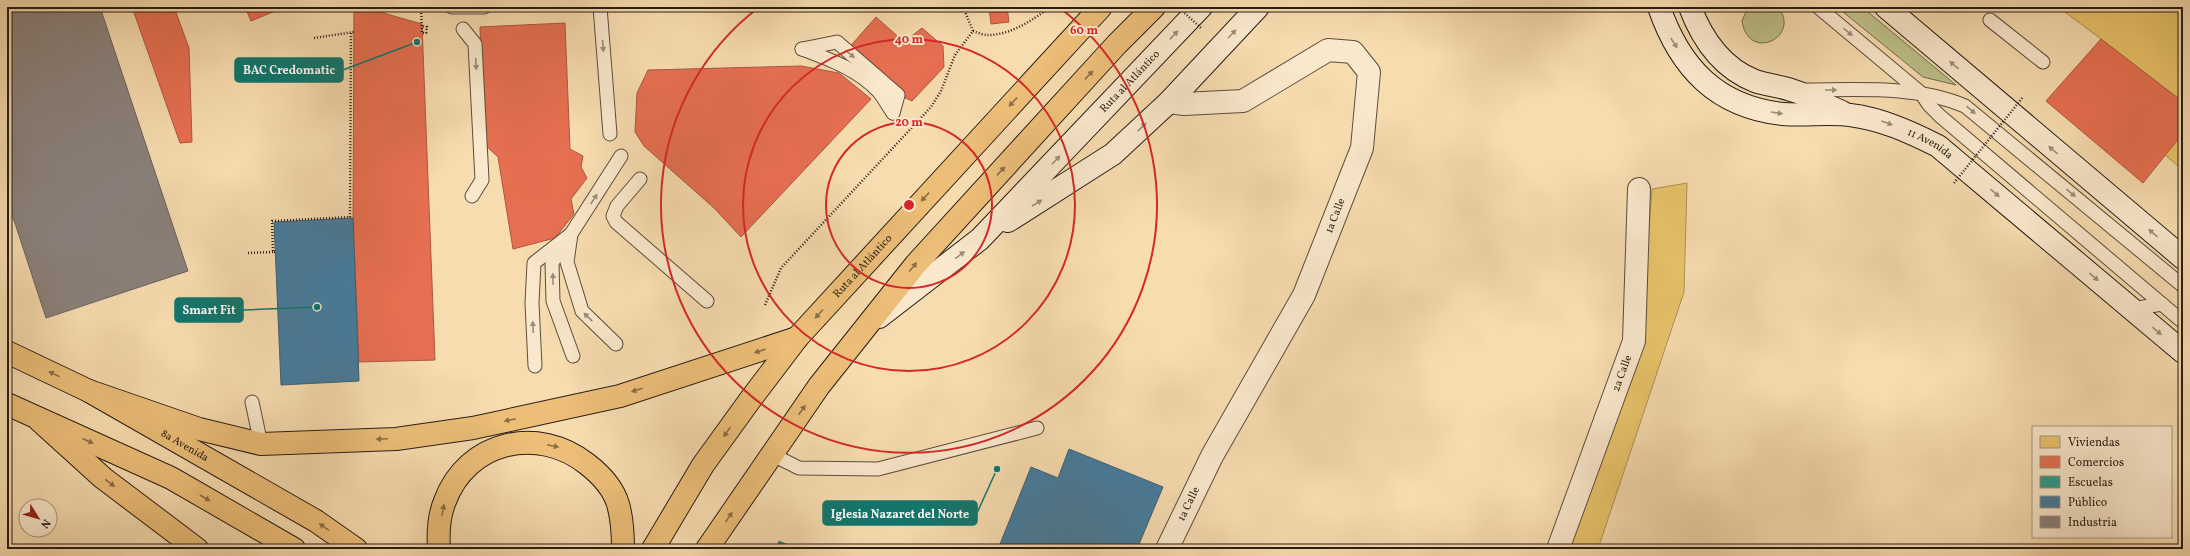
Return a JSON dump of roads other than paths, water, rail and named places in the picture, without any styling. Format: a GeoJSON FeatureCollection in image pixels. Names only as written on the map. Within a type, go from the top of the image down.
{"type":"FeatureCollection","features":[{"type":"Feature","properties":{"kind":"main road","name":"Ruta al Atlántico"},"geometry":{"type":"LineString","coordinates":[[653,549],[703,465],[797,338],[1101,7]]}},
{"type":"Feature","properties":{"kind":"main road","name":"Ruta al Atlántico"},"geometry":{"type":"LineString","coordinates":[[707,548],[819,386],[916,264],[1117,44],[1154,7]]}},
{"type":"Feature","properties":{"kind":"main road","name":"Ruta al Atlántico"},"geometry":{"type":"LineString","coordinates":[[862,330],[980,239],[1201,7]]}},
{"type":"Feature","properties":{"kind":"main road"},"geometry":{"type":"LineString","coordinates":[[980,239],[1113,154],[1169,102],[1258,7]]}},
{"type":"Feature","properties":{"kind":"main road","name":"11 Avenida"},"geometry":{"type":"LineString","coordinates":[[1659,7],[1668,34],[1686,62],[1702,80],[1723,95],[1752,109],[1783,114],[1849,114],[1876,119],[1910,132],[1938,146],[2183,352]]}},
{"type":"Feature","properties":{"kind":"main road"},"geometry":{"type":"LineString","coordinates":[[1690,7],[1696,24],[1708,44],[1724,61],[1754,80],[1792,90],[1849,114]]}},
{"type":"Feature","properties":{"kind":"main road"},"geometry":{"type":"LineString","coordinates":[[1886,7],[2183,258]]}},
{"type":"Feature","properties":{"kind":"main road","name":"1a Calle"},"geometry":{"type":"LineString","coordinates":[[1167,549],[1212,456],[1304,295],[1362,148],[1369,72],[1353,52],[1328,50],[1243,101],[1184,104],[1169,102]]}},
{"type":"Feature","properties":{"kind":"main road","name":"2a Calle"},"geometry":{"type":"LineString","coordinates":[[1558,549],[1634,341],[1639,188]]}},
{"type":"Feature","properties":{"kind":"main road"},"geometry":{"type":"LineString","coordinates":[[89,391],[198,429],[261,444],[396,439],[473,428],[620,396],[797,338]]}},
{"type":"Feature","properties":{"kind":"main road","name":"8a Avenida"},"geometry":{"type":"LineString","coordinates":[[7,352],[89,391],[316,521],[356,549]]}},
{"type":"Feature","properties":{"kind":"main road"},"geometry":{"type":"LineString","coordinates":[[7,404],[39,420],[171,478],[294,549]]}},
{"type":"Feature","properties":{"kind":"main road"},"geometry":{"type":"LineString","coordinates":[[39,420],[103,478],[197,549]]}},
{"type":"Feature","properties":{"kind":"main road"},"geometry":{"type":"LineString","coordinates":[[439,549],[438,536],[444,501],[457,479],[476,458],[500,445],[530,442],[558,446],[576,455],[604,479],[618,503],[623,531],[623,549]]}},
{"type":"Feature","properties":{"kind":"lane"},"geometry":{"type":"LineString","coordinates":[[459,8],[484,7]]}},
{"type":"Feature","properties":{"kind":"lane"},"geometry":{"type":"LineString","coordinates":[[600,7],[610,134]]}},
{"type":"Feature","properties":{"kind":"lane"},"geometry":{"type":"LineString","coordinates":[[1818,7],[1921,93],[1929,105],[1940,116],[2183,322]]}},
{"type":"Feature","properties":{"kind":"lane"},"geometry":{"type":"LineString","coordinates":[[1990,20],[2042,62]]}},
{"type":"Feature","properties":{"kind":"lane"},"geometry":{"type":"LineString","coordinates":[[463,29],[475,44],[482,180],[472,196]]}},
{"type":"Feature","properties":{"kind":"lane"},"geometry":{"type":"LineString","coordinates":[[837,42],[898,95],[893,113],[879,92],[856,74],[830,59],[802,49],[837,42]]}},
{"type":"Feature","properties":{"kind":"lane"},"geometry":{"type":"LineString","coordinates":[[1792,90],[1921,93],[1951,100],[1965,106],[2183,286]]}},
{"type":"Feature","properties":{"kind":"lane"},"geometry":{"type":"LineString","coordinates":[[573,356],[553,301],[552,263],[621,156]]}},
{"type":"Feature","properties":{"kind":"lane"},"geometry":{"type":"LineString","coordinates":[[640,179],[617,206],[613,216],[616,222],[707,301]]}},
{"type":"Feature","properties":{"kind":"lane"},"geometry":{"type":"LineString","coordinates":[[571,234],[567,262],[582,311],[616,344]]}},
{"type":"Feature","properties":{"kind":"lane"},"geometry":{"type":"LineString","coordinates":[[535,366],[532,303],[534,263],[571,234]]}},
{"type":"Feature","properties":{"kind":"lane"},"geometry":{"type":"LineString","coordinates":[[2132,310],[2162,304]]}},
{"type":"Feature","properties":{"kind":"lane"},"geometry":{"type":"LineString","coordinates":[[252,402],[261,444]]}},
{"type":"Feature","properties":{"kind":"lane"},"geometry":{"type":"LineString","coordinates":[[771,454],[799,468],[878,468],[1037,428]]}},
{"type":"Feature","properties":{"kind":"place","name":"BAC Credomatic"},"geometry":{"type":"Point","coordinates":[417,42]}},
{"type":"Feature","properties":{"kind":"place","name":"Smart Fit"},"geometry":{"type":"Point","coordinates":[317,307]}},
{"type":"Feature","properties":{"kind":"place","name":"Iglesia Nazaret del Norte"},"geometry":{"type":"Point","coordinates":[997,469]}}]}
